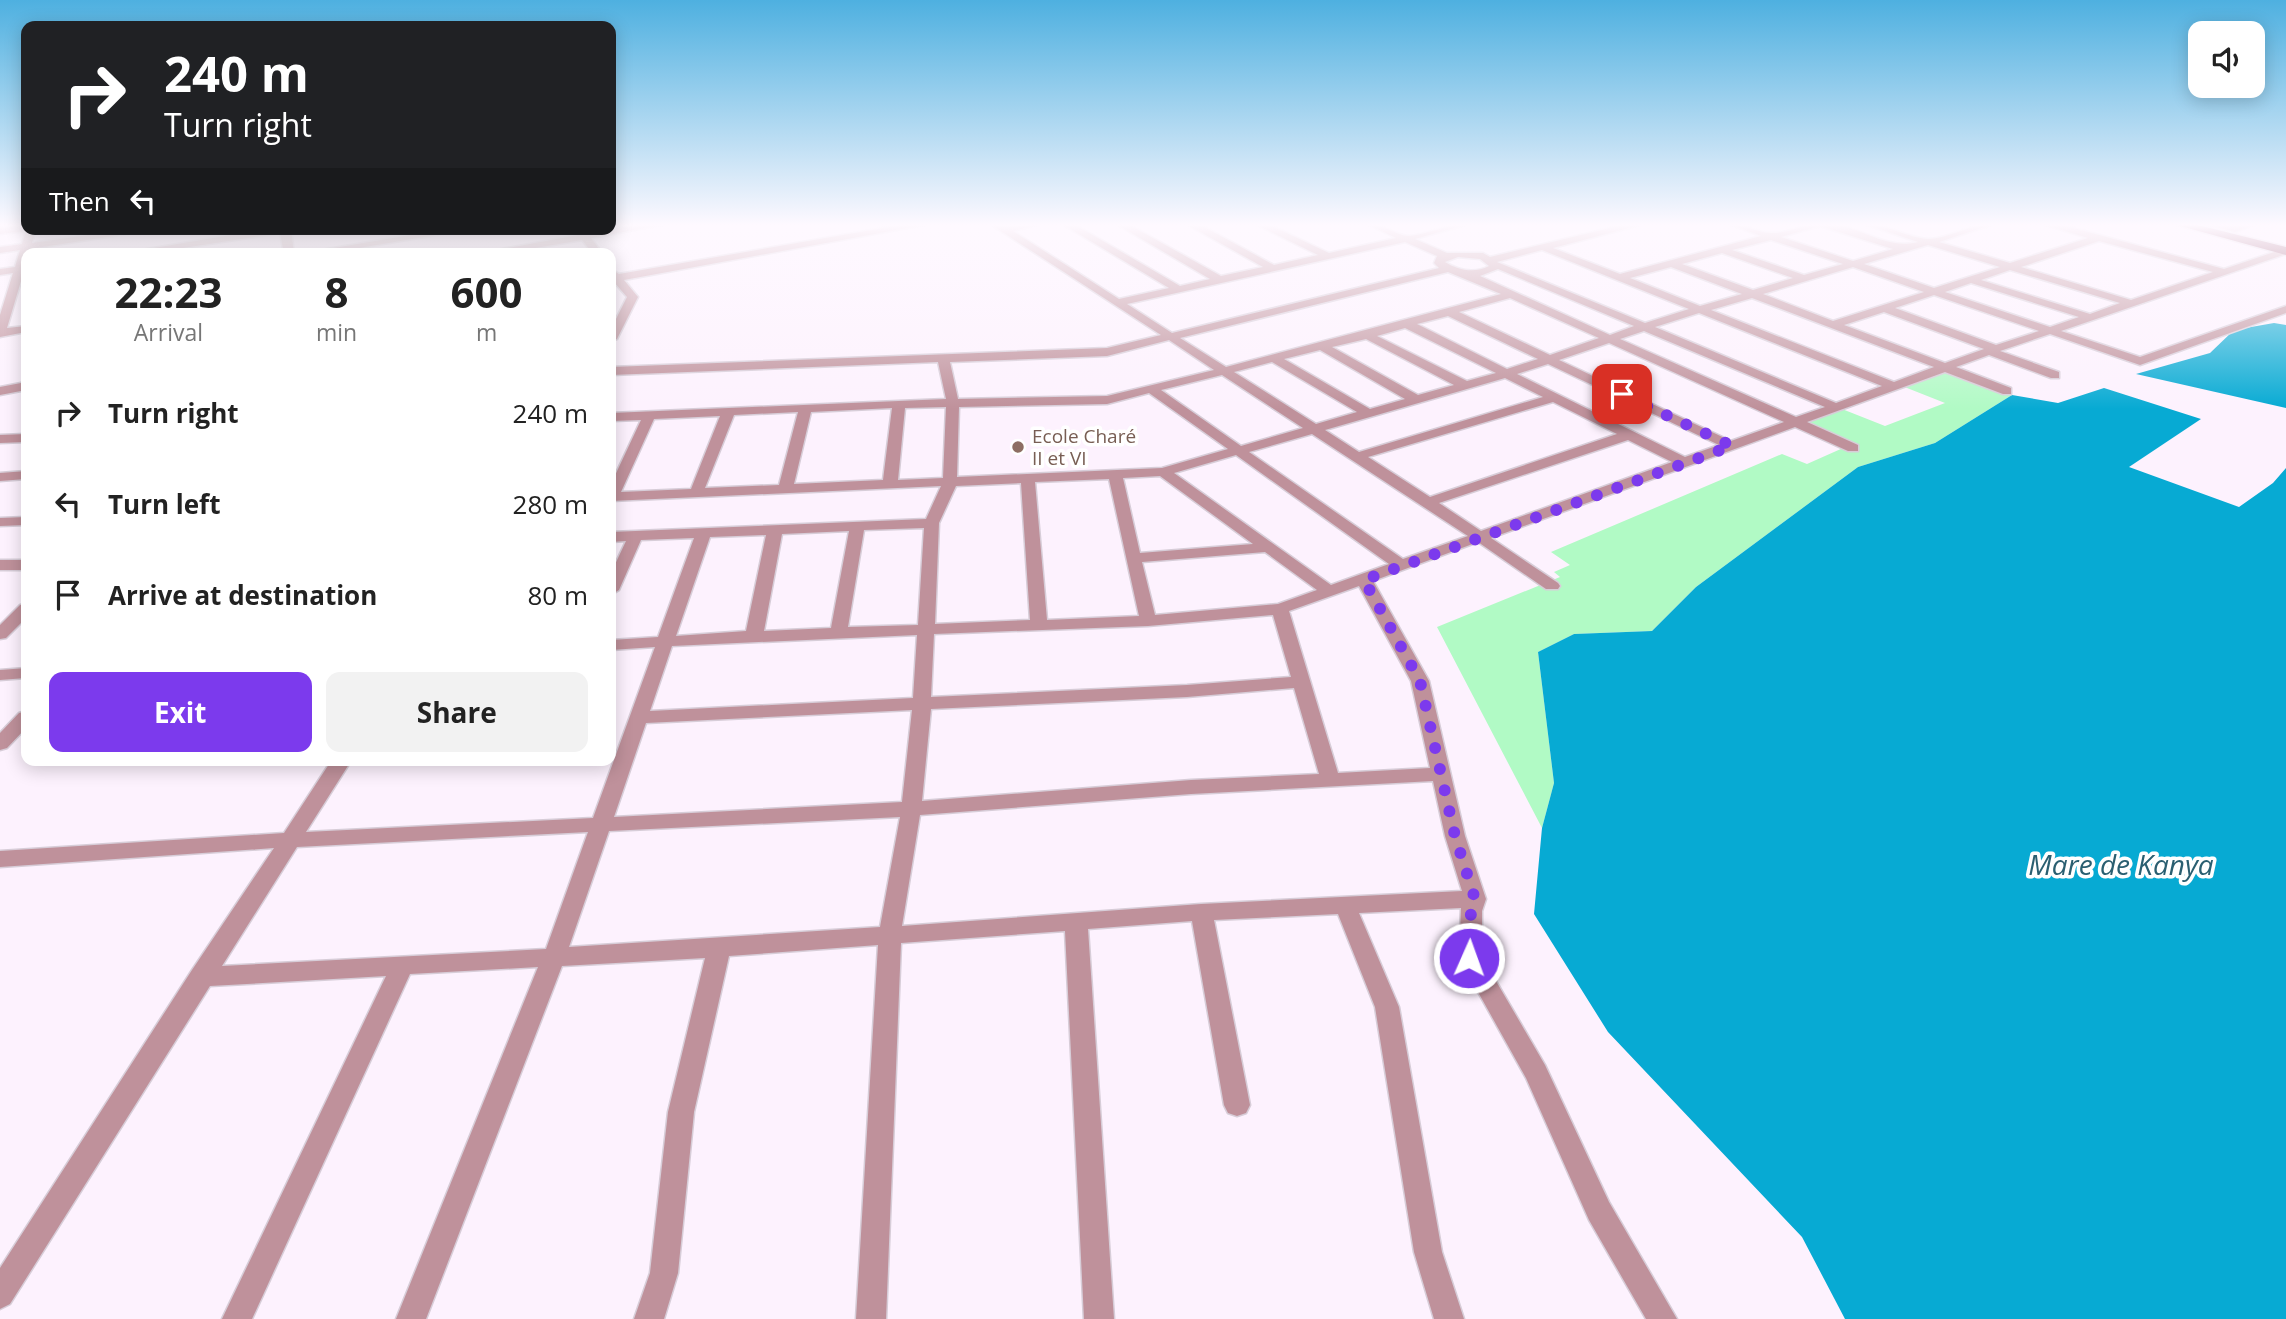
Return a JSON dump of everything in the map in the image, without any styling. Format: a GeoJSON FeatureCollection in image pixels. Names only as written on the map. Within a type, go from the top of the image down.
{"type":"FeatureCollection","features":[{"type":"Feature","properties":{"kind":"street"},"geometry":{"type":"LineString","coordinates":[[14,286],[5,301],[1,328],[21,329]]}},
{"type":"Feature","properties":{"kind":"street"},"geometry":{"type":"LineString","coordinates":[[616,325],[633,297],[622,286]]}},
{"type":"Feature","properties":{"kind":"street"},"geometry":{"type":"LineString","coordinates":[[1089,286],[1428,502],[1552,586]]}},
{"type":"Feature","properties":{"kind":"street"},"geometry":{"type":"LineString","coordinates":[[1172,286],[1178,289]]}},
{"type":"Feature","properties":{"kind":"street"},"geometry":{"type":"LineString","coordinates":[[1116,303],[1194,286]]}},
{"type":"Feature","properties":{"kind":"street"},"geometry":{"type":"LineString","coordinates":[[616,371],[1107,352],[1381,286]]}},
{"type":"Feature","properties":{"kind":"street"},"geometry":{"type":"LineString","coordinates":[[1493,286],[1853,448]]}},
{"type":"Feature","properties":{"kind":"street"},"geometry":{"type":"LineString","coordinates":[[1549,286],[1836,407]]}},
{"type":"Feature","properties":{"kind":"street"},"geometry":{"type":"LineString","coordinates":[[1642,286],[1893,386]]}},
{"type":"Feature","properties":{"kind":"street"},"geometry":{"type":"LineString","coordinates":[[1733,286],[2007,391]]}},
{"type":"Feature","properties":{"kind":"street"},"geometry":{"type":"LineString","coordinates":[[616,497],[1163,472],[1506,374],[1645,327],[1781,286]]}},
{"type":"Feature","properties":{"kind":"street"},"geometry":{"type":"LineString","coordinates":[[1915,286],[2140,361],[2286,309]]}},
{"type":"Feature","properties":{"kind":"street"},"geometry":{"type":"LineString","coordinates":[[1835,324],[1948,286]]}},
{"type":"Feature","properties":{"kind":"street"},"geometry":{"type":"LineString","coordinates":[[1990,286],[2089,317]]}},
{"type":"Feature","properties":{"kind":"street"},"geometry":{"type":"LineString","coordinates":[[2072,286],[2130,303]]}},
{"type":"Feature","properties":{"kind":"street"},"geometry":{"type":"LineString","coordinates":[[616,645],[754,636],[1149,621],[1280,609],[1992,350],[2183,286]]}},
{"type":"Feature","properties":{"kind":"street"},"geometry":{"type":"LineString","coordinates":[[616,417],[898,404],[1107,400],[1367,335],[1512,294]]}},
{"type":"Feature","properties":{"kind":"street"},"geometry":{"type":"LineString","coordinates":[[1881,307],[2055,375]]}},
{"type":"Feature","properties":{"kind":"street"},"geometry":{"type":"LineString","coordinates":[[1449,312],[1732,446]]}},
{"type":"Feature","properties":{"kind":"street"},"geometry":{"type":"LineString","coordinates":[[1405,323],[1685,463]]}},
{"type":"Feature","properties":{"kind":"street"},"geometry":{"type":"LineString","coordinates":[[1367,335],[1466,386]]}},
{"type":"Feature","properties":{"kind":"street"},"geometry":{"type":"LineString","coordinates":[[1319,345],[1417,400]]}},
{"type":"Feature","properties":{"kind":"street"},"geometry":{"type":"LineString","coordinates":[[871,1319],[890,933],[911,809],[922,704],[933,523],[950,482],[953,404],[943,357]]}},
{"type":"Feature","properties":{"kind":"street"},"geometry":{"type":"LineString","coordinates":[[1271,357],[1369,414]]}},
{"type":"Feature","properties":{"kind":"street"},"geometry":{"type":"LineString","coordinates":[[0,391],[21,387]]}},
{"type":"Feature","properties":{"kind":"street"},"geometry":{"type":"LineString","coordinates":[[1153,390],[1402,566]]}},
{"type":"Feature","properties":{"kind":"street"},"geometry":{"type":"LineString","coordinates":[[0,397],[21,396]]}},
{"type":"Feature","properties":{"kind":"street"},"geometry":{"type":"LineString","coordinates":[[1355,457],[1552,398]]}},
{"type":"Feature","properties":{"kind":"street"},"geometry":{"type":"LineString","coordinates":[[890,485],[898,404]]}},
{"type":"Feature","properties":{"kind":"street"},"geometry":{"type":"LineString","coordinates":[[785,490],[806,408]]}},
{"type":"Feature","properties":{"kind":"street"},"geometry":{"type":"LineString","coordinates":[[696,494],[728,413]]}},
{"type":"Feature","properties":{"kind":"street"},"geometry":{"type":"LineString","coordinates":[[616,486],[649,416]]}},
{"type":"Feature","properties":{"kind":"street"},"geometry":{"type":"LineString","coordinates":[[1428,502],[1628,435]]}},
{"type":"Feature","properties":{"kind":"street"},"geometry":{"type":"LineString","coordinates":[[0,439],[21,438]]}},
{"type":"Feature","properties":{"kind":"street"},"geometry":{"type":"LineString","coordinates":[[1163,472],[1328,590]]}},
{"type":"Feature","properties":{"kind":"street"},"geometry":{"type":"LineString","coordinates":[[0,477],[21,475]]}},
{"type":"Feature","properties":{"kind":"street"},"geometry":{"type":"LineString","coordinates":[[1115,476],[1149,621]]}},
{"type":"Feature","properties":{"kind":"street"},"geometry":{"type":"LineString","coordinates":[[1028,479],[1039,625]]}},
{"type":"Feature","properties":{"kind":"street"},"geometry":{"type":"LineString","coordinates":[[0,522],[21,521]]}},
{"type":"Feature","properties":{"kind":"street"},"geometry":{"type":"LineString","coordinates":[[616,537],[933,523]]}},
{"type":"Feature","properties":{"kind":"street"},"geometry":{"type":"LineString","coordinates":[[838,634],[857,526]]}},
{"type":"Feature","properties":{"kind":"street"},"geometry":{"type":"LineString","coordinates":[[754,636],[775,529]]}},
{"type":"Feature","properties":{"kind":"street"},"geometry":{"type":"LineString","coordinates":[[411,1319],[554,957],[704,532]]}},
{"type":"Feature","properties":{"kind":"street"},"geometry":{"type":"LineString","coordinates":[[616,579],[636,535]]}},
{"type":"Feature","properties":{"kind":"street"},"geometry":{"type":"LineString","coordinates":[[1134,558],[1268,547]]}},
{"type":"Feature","properties":{"kind":"street"},"geometry":{"type":"LineString","coordinates":[[0,565],[21,565]]}},
{"type":"Feature","properties":{"kind":"street"},"geometry":{"type":"LineString","coordinates":[[1364,580],[1419,678],[1440,774],[1475,899],[1471,911],[1469,958],[1536,1073],[1599,1211],[1662,1319]]}},
{"type":"Feature","properties":{"kind":"street"},"geometry":{"type":"LineString","coordinates":[[1280,609],[1330,779]]}},
{"type":"Feature","properties":{"kind":"street"},"geometry":{"type":"LineString","coordinates":[[0,616],[21,612]]}},
{"type":"Feature","properties":{"kind":"street"},"geometry":{"type":"LineString","coordinates":[[0,634],[21,614]]}},
{"type":"Feature","properties":{"kind":"street"},"geometry":{"type":"LineString","coordinates":[[0,675],[21,673]]}},
{"type":"Feature","properties":{"kind":"street"},"geometry":{"type":"LineString","coordinates":[[638,718],[1302,682]]}},
{"type":"Feature","properties":{"kind":"street"},"geometry":{"type":"LineString","coordinates":[[0,744],[21,722]]}},
{"type":"Feature","properties":{"kind":"street"},"geometry":{"type":"LineString","coordinates":[[0,1294],[200,977],[338,766]]}},
{"type":"Feature","properties":{"kind":"street"},"geometry":{"type":"LineString","coordinates":[[0,859],[288,840],[911,809],[1330,779],[1440,774]]}},
{"type":"Feature","properties":{"kind":"street"},"geometry":{"type":"LineString","coordinates":[[200,977],[719,948],[890,933],[1201,912],[1475,899]]}},
{"type":"Feature","properties":{"kind":"street"},"geometry":{"type":"LineString","coordinates":[[1345,905],[1387,1007],[1428,1252],[1449,1319]]}},
{"type":"Feature","properties":{"kind":"street"},"geometry":{"type":"LineString","coordinates":[[1201,912],[1237,1105]]}},
{"type":"Feature","properties":{"kind":"street"},"geometry":{"type":"LineString","coordinates":[[1076,921],[1100,1319]]}},
{"type":"Feature","properties":{"kind":"street"},"geometry":{"type":"LineString","coordinates":[[649,1319],[664,1273],[681,1112],[719,948]]}},
{"type":"Feature","properties":{"kind":"street"},"geometry":{"type":"LineString","coordinates":[[237,1319],[403,964]]}},
{"type":"Feature","properties":{"kind":"green space"},"geometry":{"type":"Polygon","coordinates":[[[1946,370],[2012,395],[1935,443],[1858,467],[1696,587],[1652,631],[1574,634],[1538,652],[1554,783],[1542,828],[1437,627],[1560,577],[1554,572],[1570,565],[1551,552],[1782,454],[1807,464],[1843,448],[1795,426],[1842,409],[1885,426],[1945,403],[1902,386],[1946,370]]]}},
{"type":"Feature","properties":{"kind":"water"},"geometry":{"type":"Polygon","coordinates":[[[2274,323],[2286,325],[2286,408],[2136,374],[2210,353],[2234,330],[2274,323]]]}},
{"type":"Feature","properties":{"kind":"water","name":"Mare de Kanya"},"geometry":{"type":"Polygon","coordinates":[[[2104,388],[2201,419],[2129,467],[2239,507],[2273,483],[2286,468],[2286,1319],[1845,1319],[1802,1237],[1608,1032],[1534,914],[1542,828],[1554,783],[1538,652],[1574,634],[1652,631],[1696,587],[1858,467],[1935,443],[2012,395],[2058,403],[2104,388]]]}},
{"type":"Feature","properties":{"kind":"place","name":"Ecole Charé II et VI"},"geometry":{"type":"Point","coordinates":[1018,447]}},
{"type":"Feature","properties":{"kind":"route"},"geometry":{"type":"LineString","coordinates":[[1469,958],[1471,911],[1475,899],[1455,836],[1420,681],[1364,580],[1732,446],[1622,394]]}}]}
